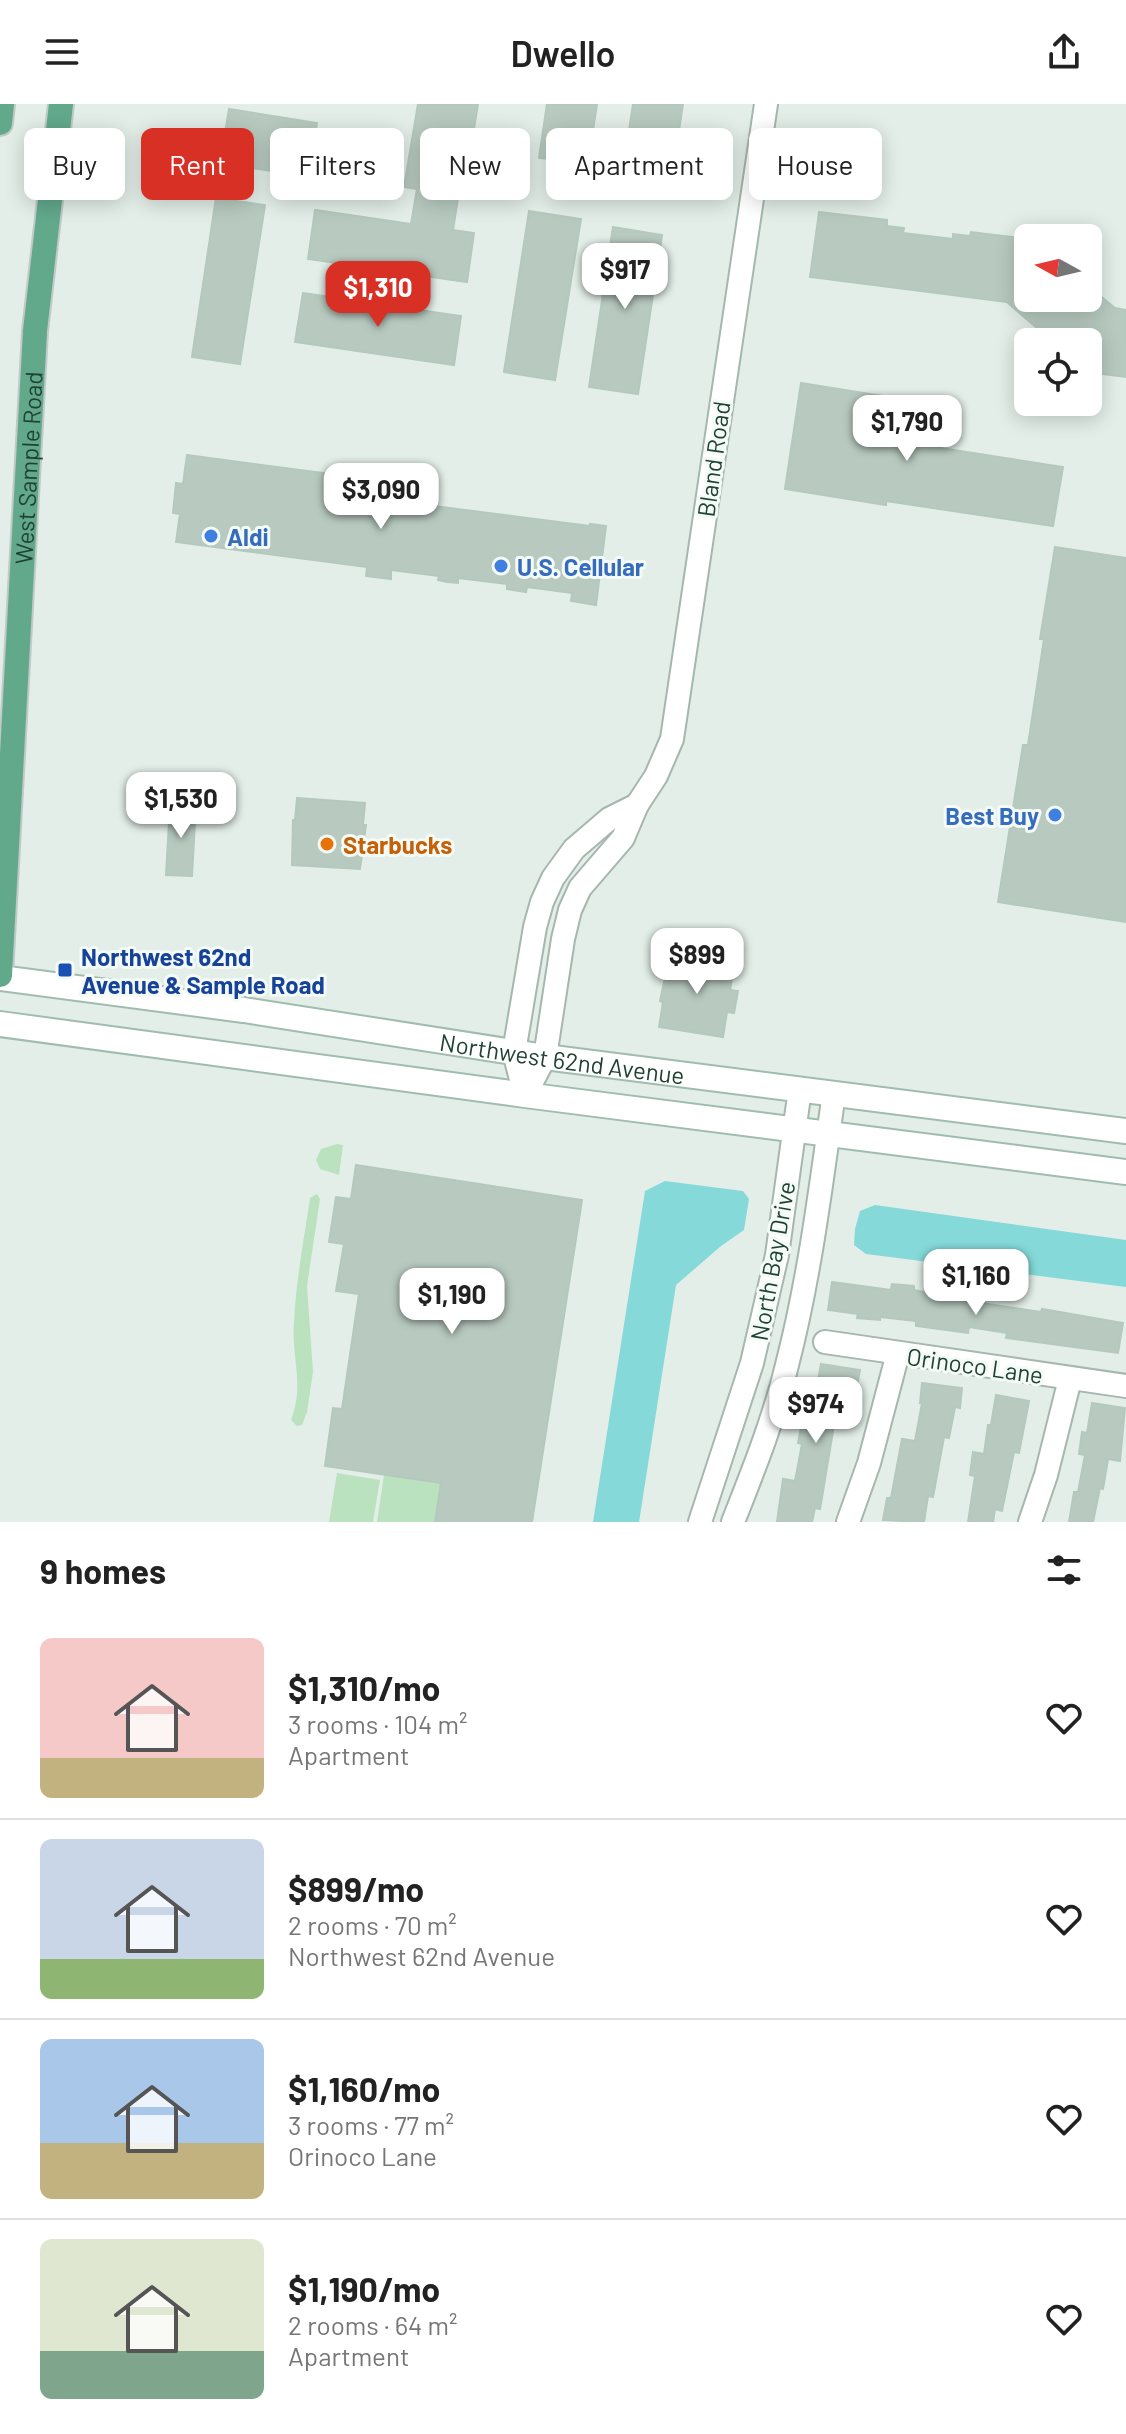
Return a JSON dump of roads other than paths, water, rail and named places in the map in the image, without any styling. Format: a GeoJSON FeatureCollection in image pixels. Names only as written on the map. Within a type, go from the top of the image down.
{"type":"FeatureCollection","features":[{"type":"Feature","properties":{"kind":"main road"},"geometry":{"type":"LineString","coordinates":[[0,123],[2,104]]}},
{"type":"Feature","properties":{"kind":"main road","name":"West Sample Road"},"geometry":{"type":"LineString","coordinates":[[0,977],[35,331],[61,104]]}},
{"type":"Feature","properties":{"kind":"street","name":"Bland Road"},"geometry":{"type":"LineString","coordinates":[[525,1095],[545,1057],[570,910],[580,888],[623,838],[672,739],[766,104]]}},
{"type":"Feature","properties":{"kind":"street","name":"Bland Road"},"geometry":{"type":"LineString","coordinates":[[525,1095],[514,1052],[535,927],[548,890],[574,849],[609,819],[637,805]]}},
{"type":"Feature","properties":{"kind":"street","name":"Northwest 62nd Avenue"},"geometry":{"type":"LineString","coordinates":[[0,977],[244,1010],[545,1057],[1126,1131]]}},
{"type":"Feature","properties":{"kind":"street","name":"Northwest 62nd Avenue"},"geometry":{"type":"LineString","coordinates":[[0,1024],[1126,1172]]}},
{"type":"Feature","properties":{"kind":"street","name":"North Bay Drive"},"geometry":{"type":"LineString","coordinates":[[700,1522],[743,1395],[777,1255],[800,1089]]}},
{"type":"Feature","properties":{"kind":"street","name":"North Bay Drive"},"geometry":{"type":"LineString","coordinates":[[733,1522],[787,1368],[811,1257],[834,1093]]}},
{"type":"Feature","properties":{"kind":"street","name":"Orinoco Lane"},"geometry":{"type":"LineString","coordinates":[[825,1342],[1126,1386]]}},
{"type":"Feature","properties":{"kind":"street"},"geometry":{"type":"LineString","coordinates":[[848,1522],[869,1463],[898,1353]]}},
{"type":"Feature","properties":{"kind":"street"},"geometry":{"type":"LineString","coordinates":[[1030,1522],[1046,1475],[1070,1379]]}},
{"type":"Feature","properties":{"kind":"street"},"geometry":{"type":"LineString","coordinates":[[743,1395],[775,1403]]}},
{"type":"Feature","properties":{"kind":"water"},"geometry":{"type":"Polygon","coordinates":[[[665,1181],[743,1191],[749,1199],[744,1230],[676,1285],[639,1522],[593,1522],[645,1191],[665,1181]]]}},
{"type":"Feature","properties":{"kind":"water"},"geometry":{"type":"Polygon","coordinates":[[[875,1205],[1126,1240],[1126,1287],[866,1254],[854,1245],[855,1229],[860,1211],[875,1205]]]}},
{"type":"Feature","properties":{"kind":"place","name":"Aldi"},"geometry":{"type":"Point","coordinates":[211,536]}},
{"type":"Feature","properties":{"kind":"place","name":"U.S. Cellular"},"geometry":{"type":"Point","coordinates":[501,566]}},
{"type":"Feature","properties":{"kind":"place","name":"Best Buy"},"geometry":{"type":"Point","coordinates":[1055,815]}},
{"type":"Feature","properties":{"kind":"place","name":"Starbucks"},"geometry":{"type":"Point","coordinates":[327,844]}},
{"type":"Feature","properties":{"kind":"place","name":"Northwest 62nd Avenue & Sample Road"},"geometry":{"type":"Point","coordinates":[65,970]}}]}
